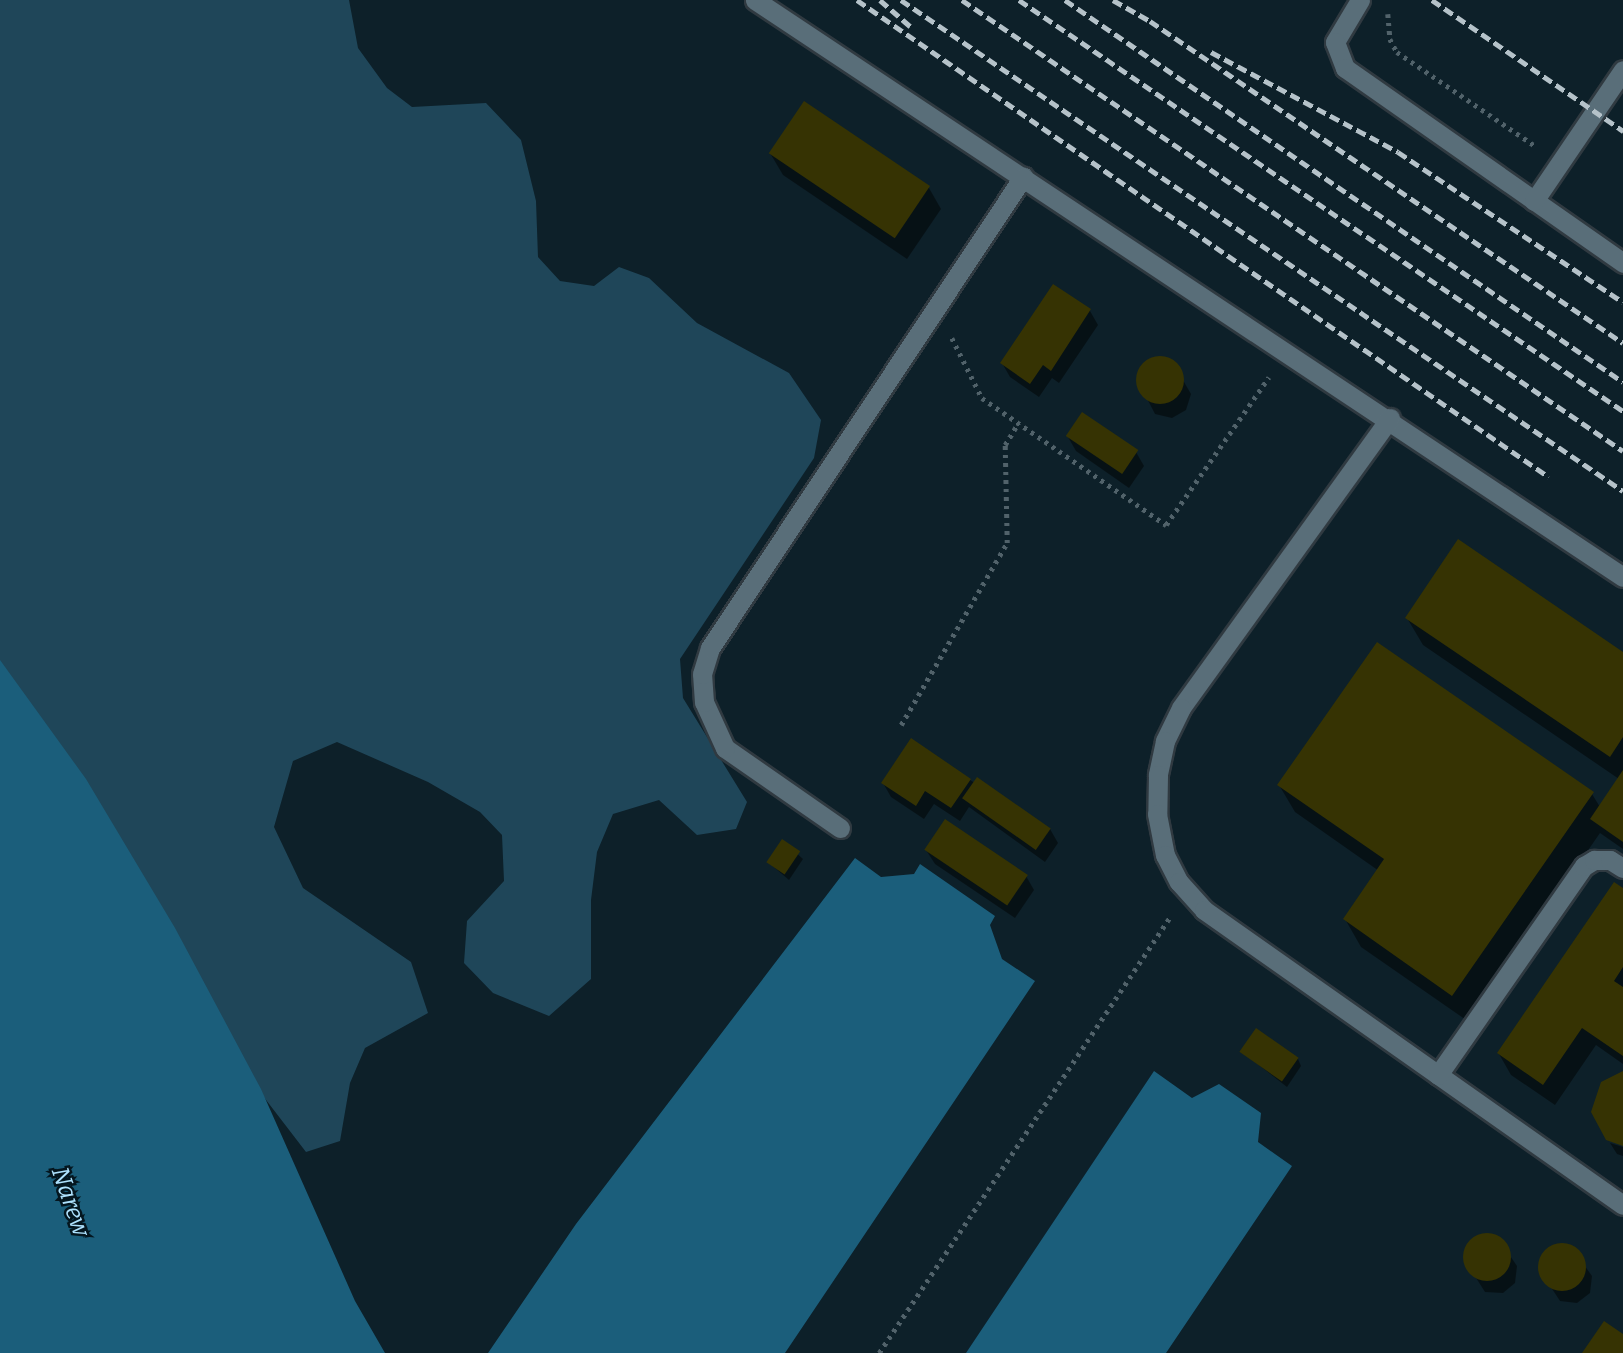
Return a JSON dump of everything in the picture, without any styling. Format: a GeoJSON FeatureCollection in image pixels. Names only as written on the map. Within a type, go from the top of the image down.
{"type":"FeatureCollection","features":[{"type":"Feature","properties":{"kind":"lane"},"geometry":{"type":"LineString","coordinates":[[755,0],[1390,418],[1623,577]]}},
{"type":"Feature","properties":{"kind":"lane"},"geometry":{"type":"LineString","coordinates":[[1360,0],[1335,42],[1345,68],[1623,263]]}},
{"type":"Feature","properties":{"kind":"lane"},"geometry":{"type":"LineString","coordinates":[[1534,201],[1623,70]]}},
{"type":"Feature","properties":{"kind":"lane"},"geometry":{"type":"LineString","coordinates":[[840,828],[725,748],[704,702],[702,674],[710,648],[1023,177]]}},
{"type":"Feature","properties":{"kind":"lane"},"geometry":{"type":"LineString","coordinates":[[1390,418],[1181,708],[1165,741],[1158,775],[1157,814],[1165,855],[1187,892],[1204,910],[1623,1205]]}},
{"type":"Feature","properties":{"kind":"lane"},"geometry":{"type":"LineString","coordinates":[[1438,1075],[1584,866],[1594,860],[1610,860],[1623,868]]}},
{"type":"Feature","properties":{"kind":"path"},"geometry":{"type":"LineString","coordinates":[[1388,10],[1390,39],[1397,52],[1560,162]]}},
{"type":"Feature","properties":{"kind":"path"},"geometry":{"type":"LineString","coordinates":[[937,307],[982,398],[1166,525],[1287,351]]}},
{"type":"Feature","properties":{"kind":"path"},"geometry":{"type":"LineString","coordinates":[[901,725],[1007,543],[1005,445],[1018,423]]}},
{"type":"Feature","properties":{"kind":"path"},"geometry":{"type":"LineString","coordinates":[[879,1353],[1187,892]]}},
{"type":"Feature","properties":{"kind":"shaded area"},"geometry":{"type":"Polygon","coordinates":[[[0,0],[349,0],[358,48],[387,88],[412,107],[486,103],[521,140],[536,201],[538,257],[560,281],[594,286],[619,267],[649,278],[697,323],[789,373],[821,420],[814,458],[680,659],[683,698],[747,802],[736,829],[697,835],[659,800],[613,814],[597,852],[591,900],[591,979],[549,1016],[493,993],[464,963],[467,921],[504,881],[502,835],[480,812],[428,782],[337,742],[293,761],[274,827],[303,888],[411,962],[428,1013],[365,1048],[350,1083],[340,1141],[306,1152],[263,1096],[0,665],[0,0]]]}},
{"type":"Feature","properties":{"kind":"water","name":"Narew"},"geometry":{"type":"Polygon","coordinates":[[[0,660],[86,779],[175,928],[261,1089],[355,1301],[385,1353],[0,1353],[0,660]]]}},
{"type":"Feature","properties":{"kind":"water"},"geometry":{"type":"Polygon","coordinates":[[[855,858],[881,877],[914,874],[920,864],[995,916],[990,925],[1002,959],[1035,981],[785,1353],[488,1353],[576,1224],[855,858]]]}},
{"type":"Feature","properties":{"kind":"water"},"geometry":{"type":"Polygon","coordinates":[[[1154,1071],[1192,1098],[1219,1084],[1261,1113],[1258,1142],[1292,1166],[1166,1353],[966,1353],[1154,1071]]]}},
{"type":"Feature","properties":{"kind":"building"},"geometry":{"type":"Polygon","coordinates":[[[804,101],[930,186],[895,238],[769,153],[804,101]]]}},
{"type":"Feature","properties":{"kind":"building"},"geometry":{"type":"Polygon","coordinates":[[[1053,284],[1091,309],[1051,371],[1043,365],[1030,384],[1000,363],[1053,284]]]}},
{"type":"Feature","properties":{"kind":"building"},"geometry":{"type":"Polygon","coordinates":[[[1160,356],[1177,363],[1184,380],[1177,397],[1160,404],[1143,397],[1136,380],[1143,363],[1160,356]]]}},
{"type":"Feature","properties":{"kind":"building"},"geometry":{"type":"Polygon","coordinates":[[[1082,412],[1138,450],[1122,474],[1066,436],[1082,412]]]}},
{"type":"Feature","properties":{"kind":"building"},"geometry":{"type":"Polygon","coordinates":[[[1458,539],[1623,652],[1623,737],[1610,757],[1405,618],[1458,539]]]}},
{"type":"Feature","properties":{"kind":"building"},"geometry":{"type":"Polygon","coordinates":[[[1377,642],[1594,792],[1452,996],[1343,919],[1384,859],[1277,785],[1377,642]]]}},
{"type":"Feature","properties":{"kind":"building"},"geometry":{"type":"Polygon","coordinates":[[[911,738],[971,779],[951,808],[925,791],[916,806],[881,783],[911,738]]]}},
{"type":"Feature","properties":{"kind":"building"},"geometry":{"type":"Polygon","coordinates":[[[1623,770],[1623,842],[1590,819],[1623,770]]]}},
{"type":"Feature","properties":{"kind":"building"},"geometry":{"type":"Polygon","coordinates":[[[977,777],[1051,829],[1036,850],[962,798],[977,777]]]}},
{"type":"Feature","properties":{"kind":"building"},"geometry":{"type":"Polygon","coordinates":[[[945,819],[1028,875],[1007,906],[924,850],[945,819]]]}},
{"type":"Feature","properties":{"kind":"building"},"geometry":{"type":"Polygon","coordinates":[[[782,839],[800,851],[785,875],[766,862],[782,839]]]}},
{"type":"Feature","properties":{"kind":"building"},"geometry":{"type":"Polygon","coordinates":[[[1614,882],[1623,888],[1623,967],[1614,981],[1623,987],[1623,1056],[1582,1028],[1543,1085],[1497,1053],[1614,882]]]}},
{"type":"Feature","properties":{"kind":"building"},"geometry":{"type":"Polygon","coordinates":[[[1256,1028],[1299,1058],[1282,1082],[1239,1052],[1256,1028]]]}},
{"type":"Feature","properties":{"kind":"building"},"geometry":{"type":"Polygon","coordinates":[[[1623,1071],[1623,1146],[1606,1140],[1591,1112],[1601,1082],[1623,1071]]]}},
{"type":"Feature","properties":{"kind":"building"},"geometry":{"type":"Polygon","coordinates":[[[1487,1233],[1504,1240],[1511,1257],[1504,1274],[1487,1281],[1470,1274],[1463,1257],[1470,1240],[1487,1233]]]}},
{"type":"Feature","properties":{"kind":"building"},"geometry":{"type":"Polygon","coordinates":[[[1562,1243],[1579,1250],[1586,1267],[1579,1284],[1562,1291],[1545,1284],[1538,1267],[1545,1250],[1562,1243]]]}},
{"type":"Feature","properties":{"kind":"building"},"geometry":{"type":"Polygon","coordinates":[[[1604,1321],[1623,1334],[1623,1353],[1582,1353],[1604,1321]]]}},
{"type":"Feature","properties":{"kind":"railway"},"geometry":{"type":"LineString","coordinates":[[857,0],[1549,477]]}},
{"type":"Feature","properties":{"kind":"railway"},"geometry":{"type":"LineString","coordinates":[[880,0],[910,26]]}},
{"type":"Feature","properties":{"kind":"railway"},"geometry":{"type":"LineString","coordinates":[[901,0],[1623,491]]}},
{"type":"Feature","properties":{"kind":"railway"},"geometry":{"type":"LineString","coordinates":[[962,0],[1623,451]]}},
{"type":"Feature","properties":{"kind":"railway"},"geometry":{"type":"LineString","coordinates":[[1019,0],[1623,411]]}},
{"type":"Feature","properties":{"kind":"railway"},"geometry":{"type":"LineString","coordinates":[[1065,0],[1623,382]]}},
{"type":"Feature","properties":{"kind":"railway"},"geometry":{"type":"LineString","coordinates":[[1113,0],[1150,21],[1623,343]]}},
{"type":"Feature","properties":{"kind":"railway"},"geometry":{"type":"LineString","coordinates":[[1432,0],[1623,131]]}},
{"type":"Feature","properties":{"kind":"railway"},"geometry":{"type":"LineString","coordinates":[[1211,52],[1398,152],[1623,302]]}}]}
